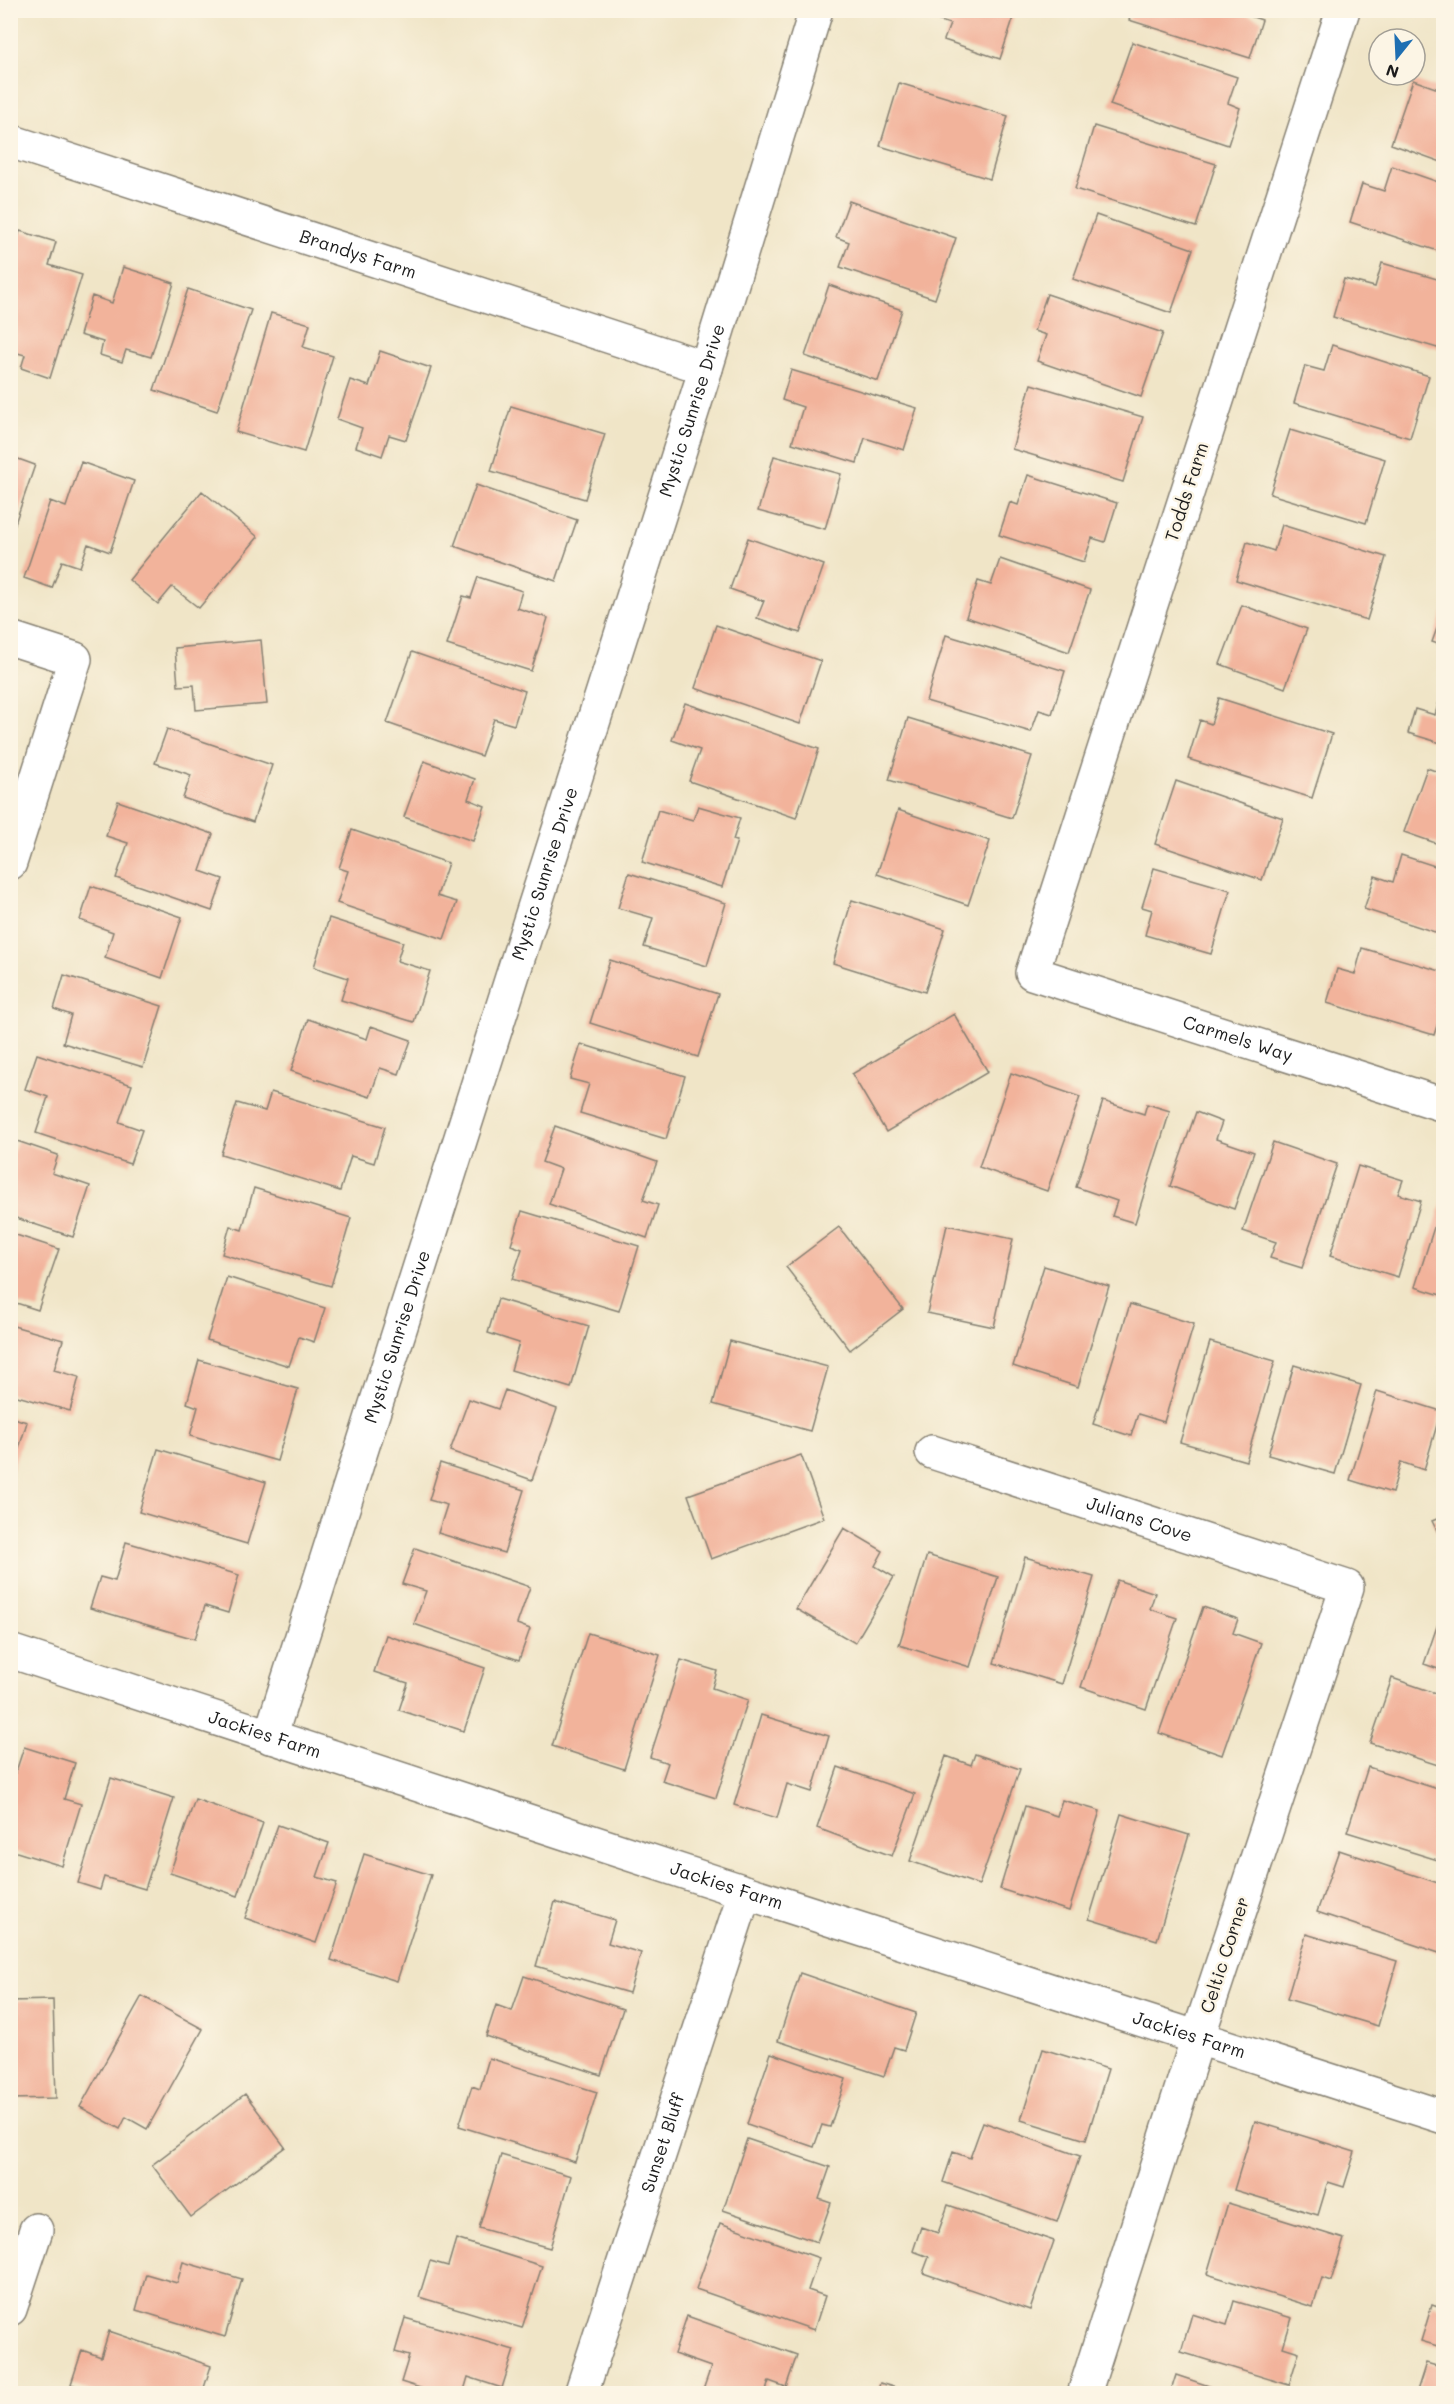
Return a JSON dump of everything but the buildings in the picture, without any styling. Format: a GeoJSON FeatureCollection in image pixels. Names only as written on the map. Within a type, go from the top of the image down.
{"type":"FeatureCollection","features":[{"type":"Feature","properties":{"kind":"street","name":"Mystic Sunrise Drive"},"geometry":{"type":"LineString","coordinates":[[270,1737],[706,368],[816,10]]}},
{"type":"Feature","properties":{"kind":"street","name":"Todds Farm"},"geometry":{"type":"LineString","coordinates":[[1032,973],[1343,10]]}},
{"type":"Feature","properties":{"kind":"street","name":"Brandys Farm"},"geometry":{"type":"LineString","coordinates":[[10,141],[706,368]]}},
{"type":"Feature","properties":{"kind":"street"},"geometry":{"type":"LineString","coordinates":[[10,639],[75,659],[10,863]]}},
{"type":"Feature","properties":{"kind":"street","name":"Carmels Way"},"geometry":{"type":"LineString","coordinates":[[1032,973],[1443,1105]]}},
{"type":"Feature","properties":{"kind":"street","name":"Julians Cove"},"geometry":{"type":"LineString","coordinates":[[932,1452],[1347,1587]]}},
{"type":"Feature","properties":{"kind":"street","name":"Celtic Corner"},"geometry":{"type":"LineString","coordinates":[[1084,2394],[1197,2037],[1347,1587]]}},
{"type":"Feature","properties":{"kind":"street","name":"Jackies Farm"},"geometry":{"type":"LineString","coordinates":[[10,1651],[745,1892],[1443,2117]]}},
{"type":"Feature","properties":{"kind":"street","name":"Sunset Bluff"},"geometry":{"type":"LineString","coordinates":[[581,2394],[745,1892]]}},
{"type":"Feature","properties":{"kind":"street"},"geometry":{"type":"LineString","coordinates":[[10,2309],[36,2230]]}}]}
